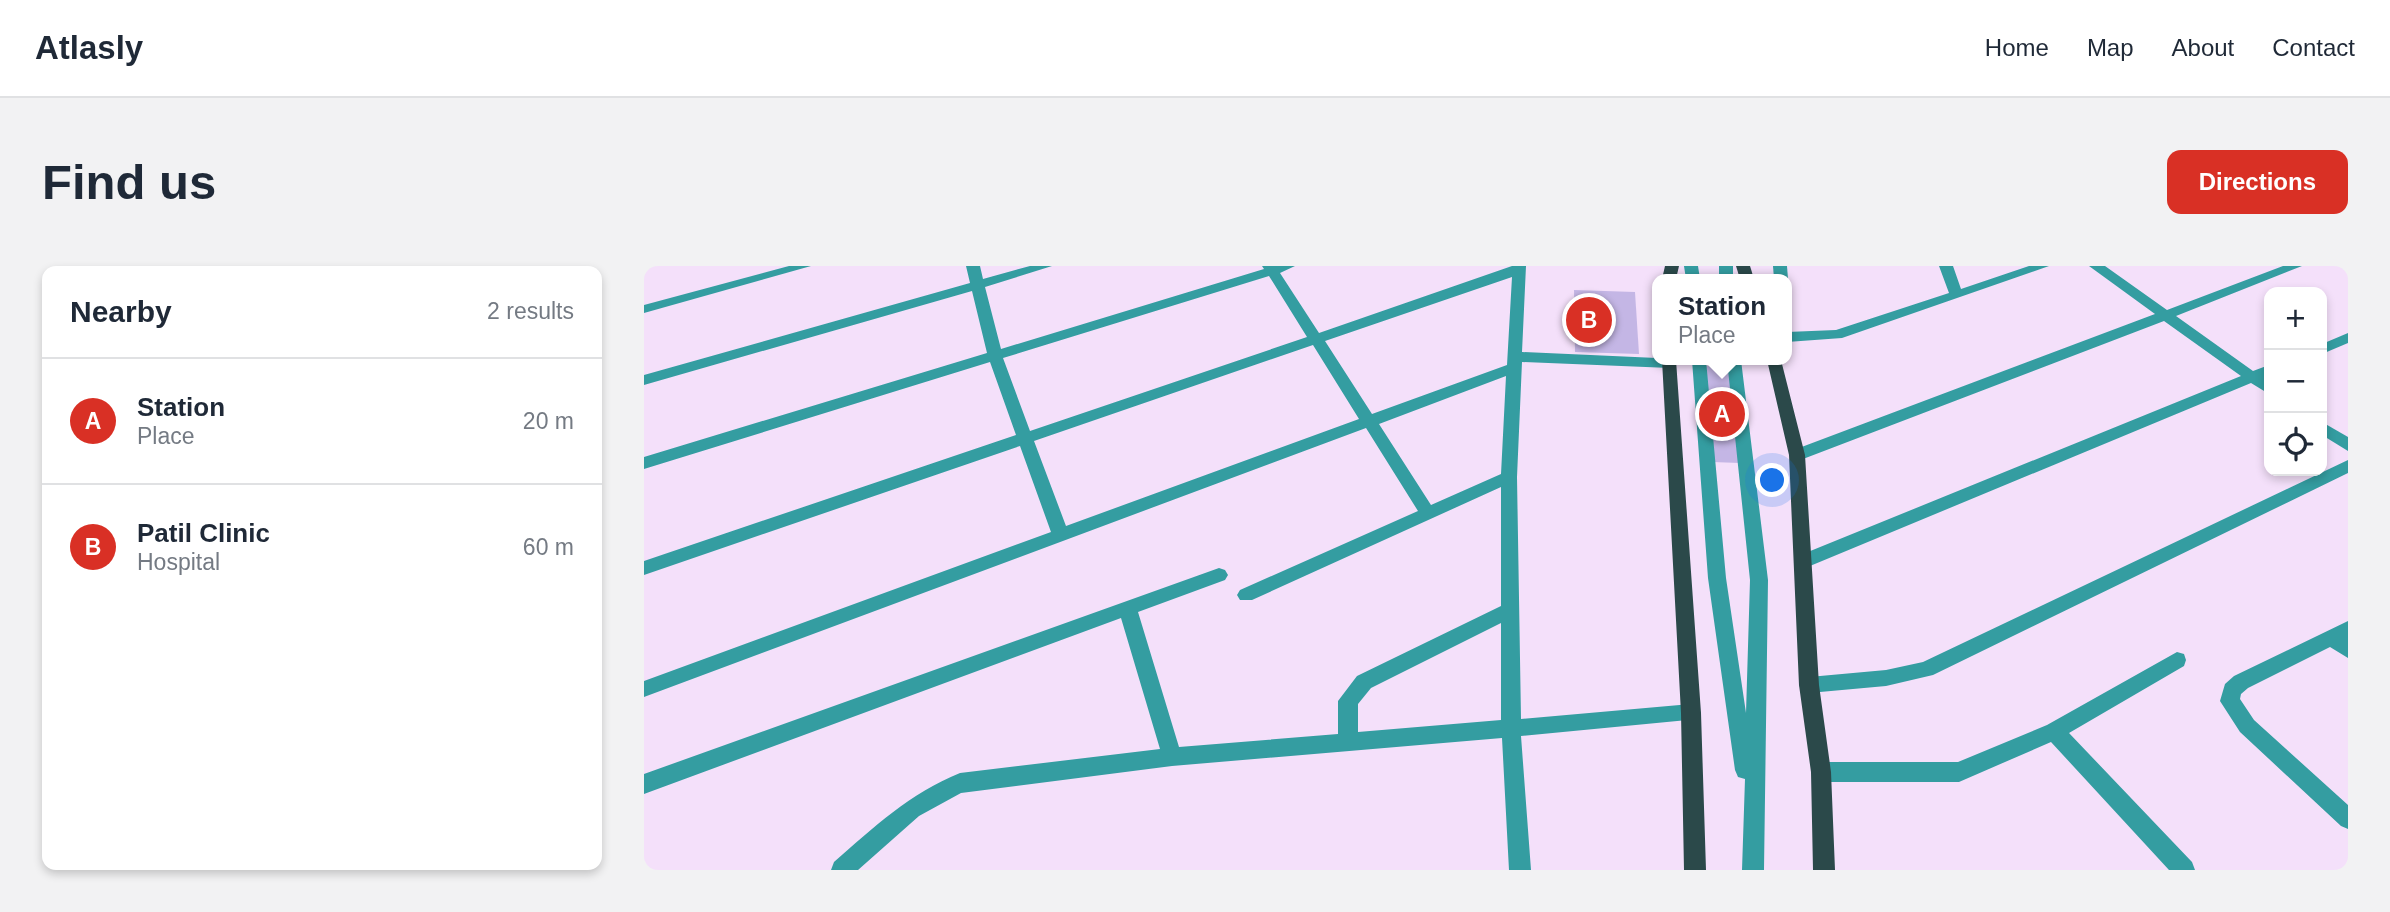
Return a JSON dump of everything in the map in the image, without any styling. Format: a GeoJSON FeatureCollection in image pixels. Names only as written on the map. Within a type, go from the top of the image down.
{"type":"FeatureCollection","features":[{"type":"Feature","properties":{"kind":"main road"},"geometry":{"type":"LineString","coordinates":[[1669,365],[1691,713],[1695,870]]}},
{"type":"Feature","properties":{"kind":"main road"},"geometry":{"type":"LineString","coordinates":[[1775,365],[1797,455],[1809,685],[1821,772],[1824,870]]}},
{"type":"Feature","properties":{"kind":"street"},"geometry":{"type":"LineString","coordinates":[[644,309],[804,266]]}},
{"type":"Feature","properties":{"kind":"street"},"geometry":{"type":"LineString","coordinates":[[973,266],[980,285],[995,355],[1060,534]]}},
{"type":"Feature","properties":{"kind":"street"},"geometry":{"type":"LineString","coordinates":[[644,380],[1045,266]]}},
{"type":"Feature","properties":{"kind":"street"},"geometry":{"type":"LineString","coordinates":[[644,463],[1270,269],[1288,266]]}},
{"type":"Feature","properties":{"kind":"street"},"geometry":{"type":"LineString","coordinates":[[1946,266],[1957,295]]}},
{"type":"Feature","properties":{"kind":"street"},"geometry":{"type":"LineString","coordinates":[[1792,336],[1837,335],[2042,266]]}},
{"type":"Feature","properties":{"kind":"street"},"geometry":{"type":"LineString","coordinates":[[2096,266],[2264,385]]}},
{"type":"Feature","properties":{"kind":"street"},"geometry":{"type":"LineString","coordinates":[[1797,455],[2294,266]]}},
{"type":"Feature","properties":{"kind":"street"},"geometry":{"type":"LineString","coordinates":[[644,568],[1519,268],[1509,477],[1511,730],[1520,870]]}},
{"type":"Feature","properties":{"kind":"street"},"geometry":{"type":"LineString","coordinates":[[1270,269],[1428,513]]}},
{"type":"Feature","properties":{"kind":"street"},"geometry":{"type":"LineString","coordinates":[[2327,347],[2348,338]]}},
{"type":"Feature","properties":{"kind":"street"},"geometry":{"type":"LineString","coordinates":[[644,689],[1371,422],[1516,362],[1652,362]]}},
{"type":"Feature","properties":{"kind":"street"},"geometry":{"type":"LineString","coordinates":[[1699,365],[1717,578],[1752,815]]}},
{"type":"Feature","properties":{"kind":"street"},"geometry":{"type":"LineString","coordinates":[[1735,365],[1759,580],[1752,815],[1754,870]]}},
{"type":"Feature","properties":{"kind":"street"},"geometry":{"type":"LineString","coordinates":[[1804,561],[2264,372]]}},
{"type":"Feature","properties":{"kind":"street"},"geometry":{"type":"LineString","coordinates":[[2327,430],[2348,445]]}},
{"type":"Feature","properties":{"kind":"street"},"geometry":{"type":"LineString","coordinates":[[1809,685],[1896,677],[1936,666],[2348,466]]}},
{"type":"Feature","properties":{"kind":"street"},"geometry":{"type":"LineString","coordinates":[[1246,595],[1509,477]]}},
{"type":"Feature","properties":{"kind":"street"},"geometry":{"type":"LineString","coordinates":[[644,784],[1219,575]]}},
{"type":"Feature","properties":{"kind":"street"},"geometry":{"type":"LineString","coordinates":[[1127,607],[1172,757]]}},
{"type":"Feature","properties":{"kind":"street"},"geometry":{"type":"LineString","coordinates":[[1348,743],[1348,701],[1364,682],[1510,610]]}},
{"type":"Feature","properties":{"kind":"street"},"geometry":{"type":"LineString","coordinates":[[2348,650],[2340,633],[2241,682],[2232,690],[2230,701],[2247,726],[2348,819]]}},
{"type":"Feature","properties":{"kind":"street"},"geometry":{"type":"LineString","coordinates":[[1821,772],[1959,772],[2054,731],[2177,660]]}},
{"type":"Feature","properties":{"kind":"street"},"geometry":{"type":"LineString","coordinates":[[842,870],[918,803],[960,783],[1172,757],[1691,713]]}},
{"type":"Feature","properties":{"kind":"street"},"geometry":{"type":"LineString","coordinates":[[2054,731],[2184,870]]}},
{"type":"Feature","properties":{"kind":"building"},"geometry":{"type":"Polygon","coordinates":[[[1574,290],[1635,292],[1639,354],[1575,352],[1574,290]]]}},
{"type":"Feature","properties":{"kind":"building"},"geometry":{"type":"Polygon","coordinates":[[[1705,366],[1730,367],[1740,463],[1712,462],[1705,366]]]}},
{"type":"Feature","properties":{"kind":"place","name":"Patil Clinic"},"geometry":{"type":"Point","coordinates":[1589,320]}},
{"type":"Feature","properties":{"kind":"place","name":"Station"},"geometry":{"type":"Point","coordinates":[1722,414]}}]}
